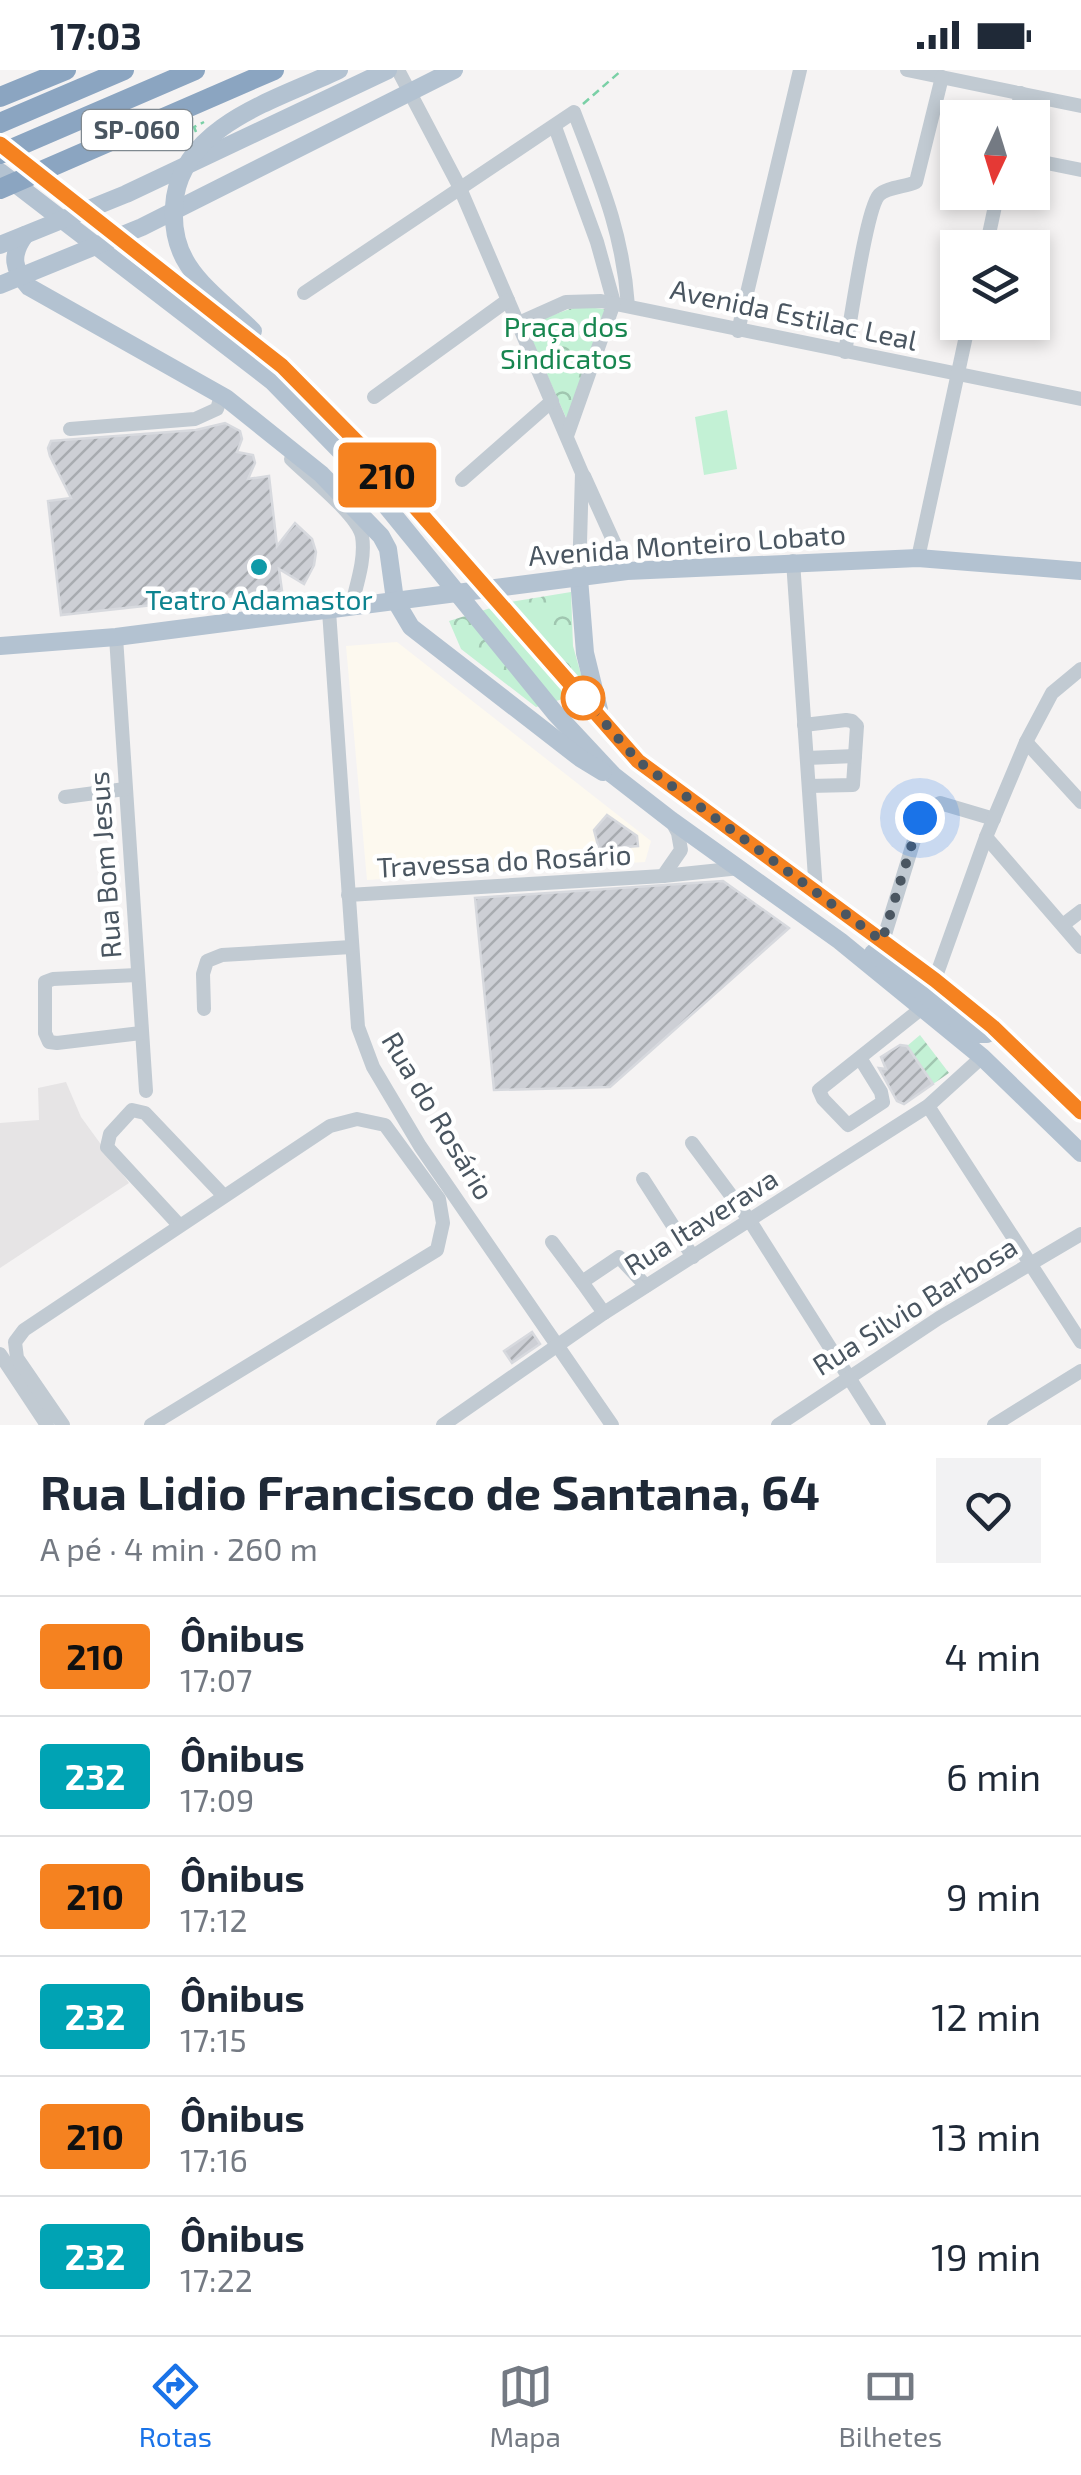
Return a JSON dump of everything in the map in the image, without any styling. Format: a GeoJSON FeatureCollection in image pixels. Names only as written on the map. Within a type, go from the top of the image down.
{"type":"FeatureCollection","features":[{"type":"Feature","properties":{"kind":"highway"},"geometry":{"type":"LineString","coordinates":[[0,97],[66,70]]}},
{"type":"Feature","properties":{"kind":"highway","name":"SP-060"},"geometry":{"type":"LineString","coordinates":[[0,123],[124,70]]}},
{"type":"Feature","properties":{"kind":"highway","name":"SP-060"},"geometry":{"type":"LineString","coordinates":[[0,154],[195,70]]}},
{"type":"Feature","properties":{"kind":"highway","name":"SP-060"},"geometry":{"type":"LineString","coordinates":[[0,189],[274,70]]}},
{"type":"Feature","properties":{"kind":"main road"},"geometry":{"type":"LineString","coordinates":[[339,70],[225,125],[190,157],[178,180],[173,211],[175,232],[186,262],[258,335],[356,454],[458,593],[555,714],[613,775],[840,941],[982,1057],[1081,1153]]}},
{"type":"Feature","properties":{"kind":"main road"},"geometry":{"type":"LineString","coordinates":[[0,245],[126,194],[388,70]]}},
{"type":"Feature","properties":{"kind":"main road"},"geometry":{"type":"LineString","coordinates":[[0,285],[152,222],[454,70]]}},
{"type":"Feature","properties":{"kind":"main road"},"geometry":{"type":"LineString","coordinates":[[0,144],[282,366]]}},
{"type":"Feature","properties":{"kind":"main road"},"geometry":{"type":"LineString","coordinates":[[0,172],[272,381],[356,454],[488,589],[638,761],[935,980],[993,1027],[1081,1112]]}},
{"type":"Feature","properties":{"kind":"main road"},"geometry":{"type":"LineString","coordinates":[[26,235],[15,253],[14,264],[29,288],[224,396],[321,474],[381,536],[388,549],[395,600],[411,626],[587,764],[613,775]]}},
{"type":"Feature","properties":{"kind":"main road","name":"Avenida Monteiro Lobato"},"geometry":{"type":"LineString","coordinates":[[0,646],[116,637],[627,571],[918,558],[1081,571]]}},
{"type":"Feature","properties":{"kind":"main road"},"geometry":{"type":"LineString","coordinates":[[580,578],[585,653],[603,722]]}},
{"type":"Feature","properties":{"kind":"main road"},"geometry":{"type":"LineString","coordinates":[[760,881],[774,874],[830,914],[854,920]]}},
{"type":"Feature","properties":{"kind":"main road"},"geometry":{"type":"LineString","coordinates":[[840,941],[866,949],[975,1034],[987,1034],[993,1027]]}},
{"type":"Feature","properties":{"kind":"street"},"geometry":{"type":"LineString","coordinates":[[398,70],[458,186],[627,571]]}},
{"type":"Feature","properties":{"kind":"street"},"geometry":{"type":"LineString","coordinates":[[738,330],[800,70]]}},
{"type":"Feature","properties":{"kind":"street"},"geometry":{"type":"LineString","coordinates":[[908,70],[1081,106]]}},
{"type":"Feature","properties":{"kind":"street"},"geometry":{"type":"LineString","coordinates":[[845,352],[876,198],[916,182],[942,77]]}},
{"type":"Feature","properties":{"kind":"street"},"geometry":{"type":"LineString","coordinates":[[1019,100],[1021,93]]}},
{"type":"Feature","properties":{"kind":"street"},"geometry":{"type":"LineString","coordinates":[[304,292],[574,112],[617,226],[626,268],[621,305],[567,436]]}},
{"type":"Feature","properties":{"kind":"street"},"geometry":{"type":"LineString","coordinates":[[555,126],[621,305]]}},
{"type":"Feature","properties":{"kind":"street"},"geometry":{"type":"LineString","coordinates":[[1050,164],[1081,170]]}},
{"type":"Feature","properties":{"kind":"street"},"geometry":{"type":"LineString","coordinates":[[374,396],[508,300]]}},
{"type":"Feature","properties":{"kind":"street","name":"Avenida Estilac Leal"},"geometry":{"type":"LineString","coordinates":[[519,324],[566,302],[621,305],[1081,399]]}},
{"type":"Feature","properties":{"kind":"street"},"geometry":{"type":"LineString","coordinates":[[918,558],[965,340]]}},
{"type":"Feature","properties":{"kind":"street"},"geometry":{"type":"LineString","coordinates":[[70,429],[194,420],[216,409],[224,396],[238,416],[292,460],[358,527],[362,554],[352,608]]}},
{"type":"Feature","properties":{"kind":"street"},"geometry":{"type":"LineString","coordinates":[[462,480],[552,402]]}},
{"type":"Feature","properties":{"kind":"street"},"geometry":{"type":"LineString","coordinates":[[580,578],[582,473]]}},
{"type":"Feature","properties":{"kind":"street"},"geometry":{"type":"LineString","coordinates":[[793,561],[816,892]]}},
{"type":"Feature","properties":{"kind":"street","name":"Rua do Rosário"},"geometry":{"type":"LineString","coordinates":[[329,611],[358,1027],[373,1067],[420,1146],[612,1425]]}},
{"type":"Feature","properties":{"kind":"street","name":"Rua Bom Jesus"},"geometry":{"type":"LineString","coordinates":[[116,637],[146,1091]]}},
{"type":"Feature","properties":{"kind":"street"},"geometry":{"type":"LineString","coordinates":[[935,980],[986,837],[1026,742],[1052,693],[1081,669]]}},
{"type":"Feature","properties":{"kind":"street"},"geometry":{"type":"LineString","coordinates":[[804,725],[852,721],[856,726],[853,785],[808,786]]}},
{"type":"Feature","properties":{"kind":"street"},"geometry":{"type":"LineString","coordinates":[[1026,742],[1081,802]]}},
{"type":"Feature","properties":{"kind":"street"},"geometry":{"type":"LineString","coordinates":[[806,758],[855,756]]}},
{"type":"Feature","properties":{"kind":"street"},"geometry":{"type":"LineString","coordinates":[[65,797],[125,788]]}},
{"type":"Feature","properties":{"kind":"street"},"geometry":{"type":"LineString","coordinates":[[882,941],[923,811],[940,803],[994,819]]}},
{"type":"Feature","properties":{"kind":"street","name":"Travessa do Rosário"},"geometry":{"type":"LineString","coordinates":[[662,876],[681,850],[671,820]]}},
{"type":"Feature","properties":{"kind":"street"},"geometry":{"type":"LineString","coordinates":[[986,837],[1081,947]]}},
{"type":"Feature","properties":{"kind":"street","name":"Travessa do Rosário"},"geometry":{"type":"LineString","coordinates":[[348,895],[740,868]]}},
{"type":"Feature","properties":{"kind":"street"},"geometry":{"type":"LineString","coordinates":[[1064,924],[1081,912]]}},
{"type":"Feature","properties":{"kind":"street"},"geometry":{"type":"LineString","coordinates":[[204,1009],[202,974],[208,961],[222,955],[350,948]]}},
{"type":"Feature","properties":{"kind":"street"},"geometry":{"type":"LineString","coordinates":[[136,975],[45,982],[46,1034],[49,1042],[57,1043],[141,1033]]}},
{"type":"Feature","properties":{"kind":"street"},"geometry":{"type":"LineString","coordinates":[[860,1058],[883,1102],[848,1124],[819,1090],[922,1008]]}},
{"type":"Feature","properties":{"kind":"street","name":"Rua Itaverava"},"geometry":{"type":"LineString","coordinates":[[443,1425],[604,1313],[928,1106],[982,1057]]}},
{"type":"Feature","properties":{"kind":"street"},"geometry":{"type":"LineString","coordinates":[[928,1106],[1081,1342]]}},
{"type":"Feature","properties":{"kind":"street"},"geometry":{"type":"LineString","coordinates":[[180,1225],[107,1148],[110,1134],[132,1110],[146,1113],[223,1195]]}},
{"type":"Feature","properties":{"kind":"street"},"geometry":{"type":"LineString","coordinates":[[63,1425],[17,1358],[15,1342],[24,1330],[330,1126],[357,1119],[386,1125],[438,1199],[443,1223],[437,1250],[151,1425]]}},
{"type":"Feature","properties":{"kind":"street"},"geometry":{"type":"LineString","coordinates":[[692,1143],[750,1221],[879,1425]]}},
{"type":"Feature","properties":{"kind":"street"},"geometry":{"type":"LineString","coordinates":[[643,1178],[693,1257]]}},
{"type":"Feature","properties":{"kind":"street","name":"Rua Silvio Barbosa"},"geometry":{"type":"LineString","coordinates":[[778,1425],[1028,1263],[1081,1234]]}},
{"type":"Feature","properties":{"kind":"street"},"geometry":{"type":"LineString","coordinates":[[552,1242],[604,1313]]}},
{"type":"Feature","properties":{"kind":"street"},"geometry":{"type":"LineString","coordinates":[[582,1282],[620,1256],[646,1286]]}},
{"type":"Feature","properties":{"kind":"street"},"geometry":{"type":"LineString","coordinates":[[0,1354],[48,1425]]}},
{"type":"Feature","properties":{"kind":"street"},"geometry":{"type":"LineString","coordinates":[[994,1425],[1081,1371]]}},
{"type":"Feature","properties":{"kind":"path"},"geometry":{"type":"LineString","coordinates":[[574,112],[622,70]]}},
{"type":"Feature","properties":{"kind":"shaded area"},"geometry":{"type":"Polygon","coordinates":[[[397,642],[651,841],[645,862],[367,880],[346,646],[397,642]]]}},
{"type":"Feature","properties":{"kind":"shaded area"},"geometry":{"type":"Polygon","coordinates":[[[66,1082],[81,1117],[129,1183],[0,1268],[0,1123],[39,1120],[38,1088],[66,1082]]]}},
{"type":"Feature","properties":{"kind":"green space","name":"Praça dos Sindicatos"},"geometry":{"type":"Polygon","coordinates":[[[578,306],[612,310],[568,422],[525,325],[578,306]]]}},
{"type":"Feature","properties":{"kind":"green space"},"geometry":{"type":"Polygon","coordinates":[[[727,410],[737,469],[704,475],[695,417],[727,410]]]}},
{"type":"Feature","properties":{"kind":"green space"},"geometry":{"type":"Polygon","coordinates":[[[571,592],[573,646],[586,692],[536,707],[461,649],[449,621],[510,602],[571,592]]]}},
{"type":"Feature","properties":{"kind":"green space"},"geometry":{"type":"Polygon","coordinates":[[[920,1035],[949,1073],[933,1084],[907,1046],[920,1035]]]}},
{"type":"Feature","properties":{"kind":"building"},"geometry":{"type":"Polygon","coordinates":[[[225,423],[240,431],[242,439],[237,452],[253,455],[255,463],[248,479],[269,476],[277,546],[295,523],[312,539],[314,565],[304,584],[279,569],[282,591],[61,615],[48,501],[71,498],[50,456],[51,441],[196,430],[225,423]]]}},
{"type":"Feature","properties":{"kind":"building"},"geometry":{"type":"Polygon","coordinates":[[[607,815],[637,836],[638,846],[599,849],[594,830],[607,815]]]}},
{"type":"Feature","properties":{"kind":"building"},"geometry":{"type":"Polygon","coordinates":[[[723,881],[789,928],[610,1087],[494,1090],[475,898],[723,881]]]}},
{"type":"Feature","properties":{"kind":"building"},"geometry":{"type":"Polygon","coordinates":[[[900,1045],[907,1046],[933,1084],[904,1104],[897,1101],[879,1068],[886,1069],[881,1057],[900,1045]]]}},
{"type":"Feature","properties":{"kind":"building"},"geometry":{"type":"Polygon","coordinates":[[[532,1332],[540,1344],[512,1363],[504,1351],[532,1332]]]}},
{"type":"Feature","properties":{"kind":"bus line","name":"210"},"geometry":{"type":"LineString","coordinates":[[0,144],[282,366],[364,449],[638,761],[935,980],[993,1027],[1081,1112]]}},
{"type":"Feature","properties":{"kind":"place","name":"Teatro Adamastor"},"geometry":{"type":"Point","coordinates":[259,567]}},
{"type":"Feature","properties":{"kind":"route"},"geometry":{"type":"LineString","coordinates":[[583,698],[638,761],[882,941],[920,818]]}}]}
